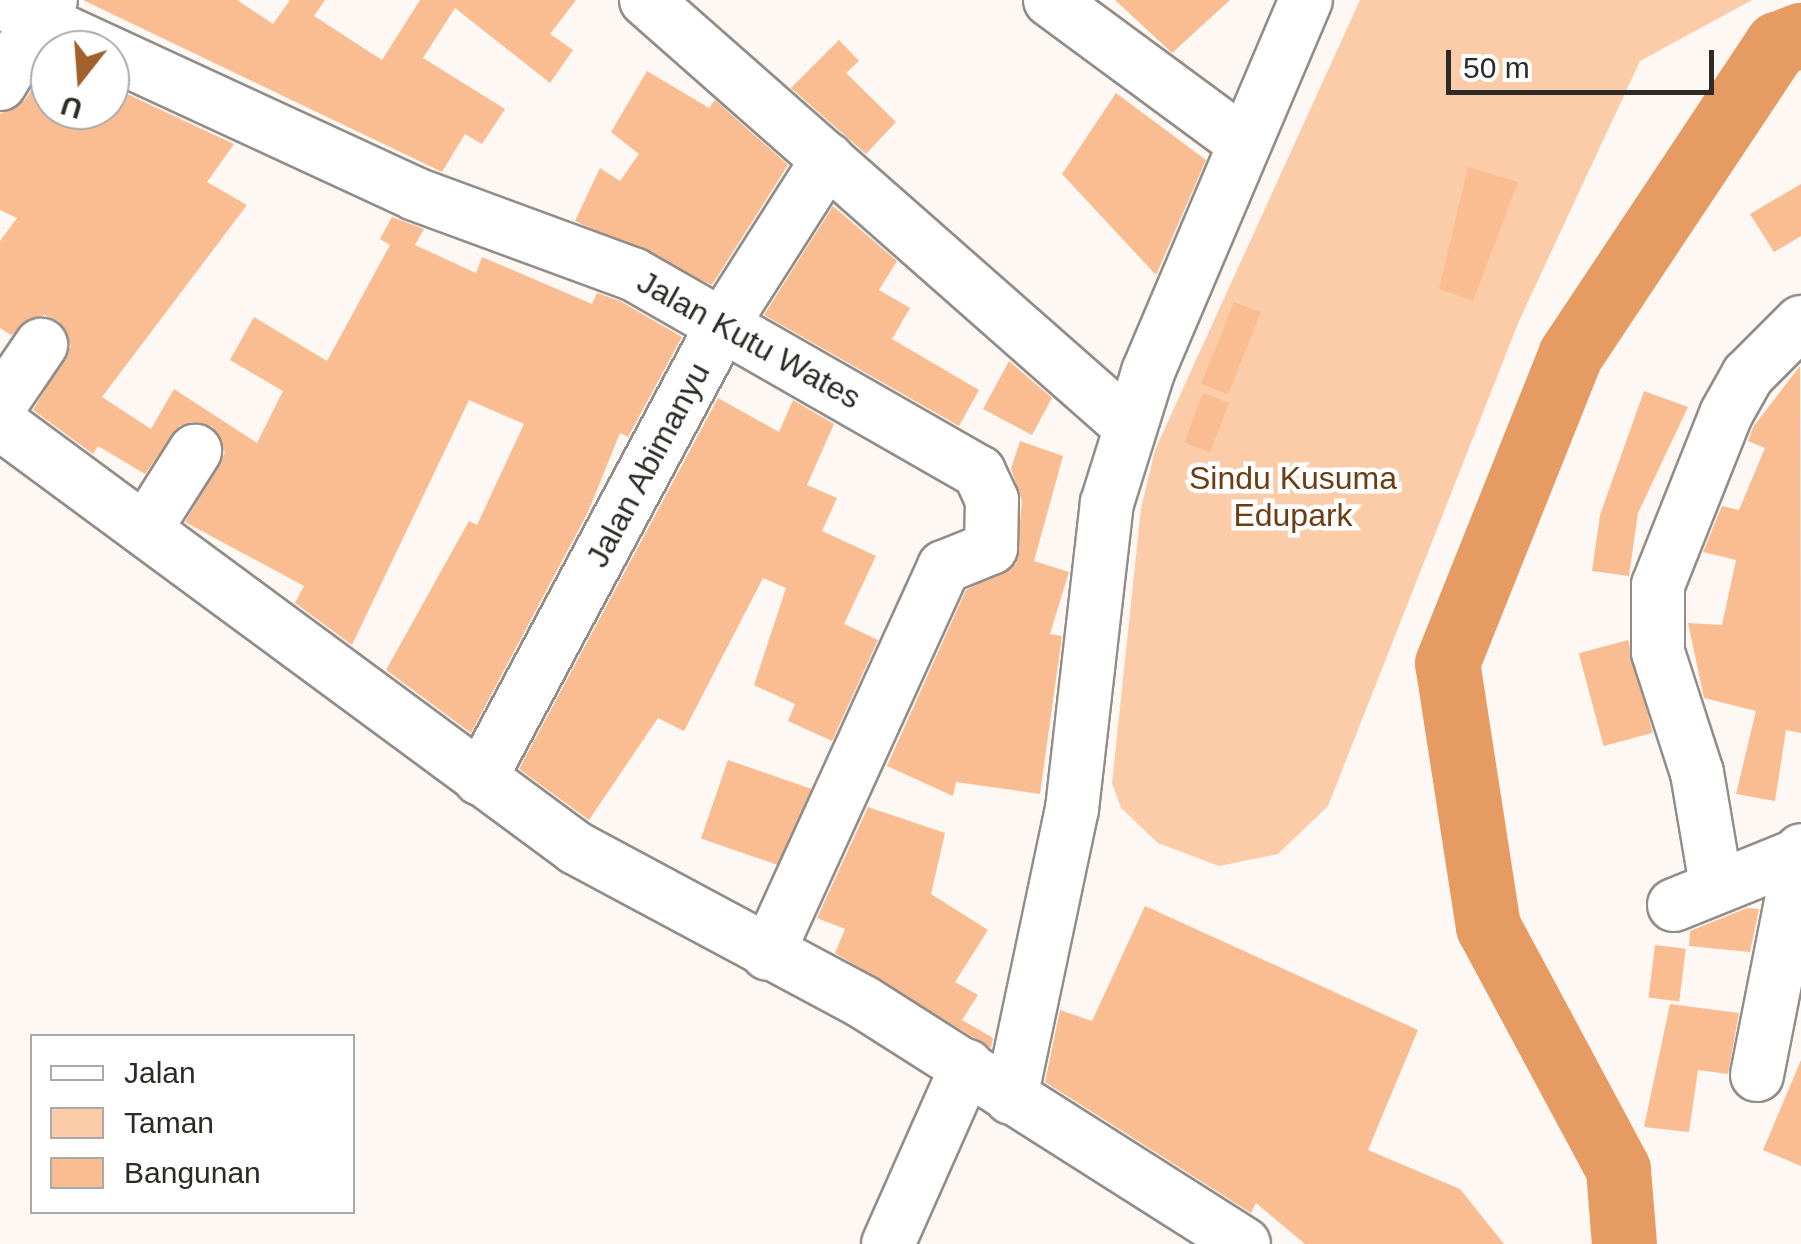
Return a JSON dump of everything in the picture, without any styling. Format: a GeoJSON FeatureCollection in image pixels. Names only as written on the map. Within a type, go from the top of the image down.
{"type":"FeatureCollection","features":[{"type":"Feature","properties":{"kind":"street"},"geometry":{"type":"LineString","coordinates":[[646,0],[1128,424]]}},
{"type":"Feature","properties":{"kind":"street"},"geometry":{"type":"LineString","coordinates":[[1050,0],[1240,140]]}},
{"type":"Feature","properties":{"kind":"street"},"geometry":{"type":"LineString","coordinates":[[1011,1098],[1056,902],[1101,528],[1128,424],[1240,140],[1306,0]]}},
{"type":"Feature","properties":{"kind":"street"},"geometry":{"type":"LineString","coordinates":[[0,84],[30,6]]}},
{"type":"Feature","properties":{"kind":"street","name":"Jalan Kutu Wates"},"geometry":{"type":"LineString","coordinates":[[30,6],[181,108],[585,252],[724,322],[978,472],[992,500],[991,548],[944,567],[768,954]]}},
{"type":"Feature","properties":{"kind":"street","name":"Jalan Abimanyu"},"geometry":{"type":"LineString","coordinates":[[480,779],[724,322],[828,159]]}},
{"type":"Feature","properties":{"kind":"street"},"geometry":{"type":"LineString","coordinates":[[1800,852],[1695,895],[1697,772],[1658,652],[1658,584],[1726,414],[1748,375],[1801,322]]}},
{"type":"Feature","properties":{"kind":"street"},"geometry":{"type":"LineString","coordinates":[[0,405],[41,345]]}},
{"type":"Feature","properties":{"kind":"street"},"geometry":{"type":"LineString","coordinates":[[0,423],[148,526],[480,779],[625,880],[768,954],[967,1066],[1011,1098],[1244,1244]]}},
{"type":"Feature","properties":{"kind":"street"},"geometry":{"type":"LineString","coordinates":[[148,526],[195,450]]}},
{"type":"Feature","properties":{"kind":"street"},"geometry":{"type":"LineString","coordinates":[[1756,1075],[1800,852]]}},
{"type":"Feature","properties":{"kind":"street"},"geometry":{"type":"LineString","coordinates":[[888,1244],[967,1066]]}},
{"type":"Feature","properties":{"kind":"green space","name":"Sindu Kusuma Edupark"},"geometry":{"type":"Polygon","coordinates":[[[1360,0],[1752,0],[1640,61],[1519,321],[1328,806],[1278,854],[1219,866],[1158,843],[1121,808],[1112,783],[1141,508],[1155,450],[1360,0]]]}},
{"type":"Feature","properties":{"kind":"building"},"geometry":{"type":"Polygon","coordinates":[[[83,0],[237,0],[273,24],[290,0],[325,0],[314,16],[382,60],[420,0],[576,0],[550,34],[573,50],[550,83],[455,8],[423,58],[505,109],[482,144],[465,134],[442,172],[83,0]]]}},
{"type":"Feature","properties":{"kind":"building"},"geometry":{"type":"Polygon","coordinates":[[[1115,0],[1230,0],[1172,53],[1115,0]]]}},
{"type":"Feature","properties":{"kind":"building"},"geometry":{"type":"Polygon","coordinates":[[[839,40],[859,61],[846,73],[896,122],[866,154],[791,88],[839,40]]]}},
{"type":"Feature","properties":{"kind":"building"},"geometry":{"type":"Polygon","coordinates":[[[647,71],[709,108],[715,100],[788,165],[712,285],[575,221],[600,168],[620,181],[639,154],[611,132],[647,71]]]}},
{"type":"Feature","properties":{"kind":"building"},"geometry":{"type":"Polygon","coordinates":[[[30,92],[30,130],[130,130],[130,95],[234,144],[207,182],[247,205],[102,397],[151,429],[174,389],[257,443],[283,391],[230,360],[254,317],[327,361],[390,245],[380,239],[392,217],[424,229],[415,245],[476,273],[482,257],[592,304],[597,293],[620,301],[682,337],[628,437],[620,433],[588,512],[471,733],[386,670],[469,521],[477,525],[524,424],[469,400],[352,645],[295,603],[304,586],[185,522],[225,453],[212,426],[180,425],[145,474],[98,446],[93,454],[33,410],[71,346],[59,321],[44,315],[11,335],[0,328],[0,241],[17,218],[0,210],[0,114],[25,100],[30,92]]]}},
{"type":"Feature","properties":{"kind":"building"},"geometry":{"type":"Polygon","coordinates":[[[1116,93],[1206,160],[1156,275],[1062,174],[1116,93]]]}},
{"type":"Feature","properties":{"kind":"building"},"geometry":{"type":"Polygon","coordinates":[[[1468,167],[1518,182],[1473,301],[1439,289],[1468,167]]]}},
{"type":"Feature","properties":{"kind":"building"},"geometry":{"type":"Polygon","coordinates":[[[1801,184],[1801,236],[1774,252],[1750,214],[1801,184]]]}},
{"type":"Feature","properties":{"kind":"building"},"geometry":{"type":"Polygon","coordinates":[[[833,206],[897,261],[879,290],[910,308],[892,339],[979,390],[959,426],[764,315],[833,206]]]}},
{"type":"Feature","properties":{"kind":"building"},"geometry":{"type":"Polygon","coordinates":[[[1234,302],[1261,313],[1228,394],[1201,384],[1234,302]]]}},
{"type":"Feature","properties":{"kind":"building"},"geometry":{"type":"Polygon","coordinates":[[[1009,361],[1052,398],[1032,435],[983,409],[1009,361]]]}},
{"type":"Feature","properties":{"kind":"building"},"geometry":{"type":"Polygon","coordinates":[[[1800,366],[1801,733],[1786,730],[1775,801],[1736,794],[1756,711],[1704,698],[1688,623],[1722,625],[1736,560],[1703,552],[1722,506],[1739,510],[1765,448],[1748,441],[1753,427],[1800,366]]]}},
{"type":"Feature","properties":{"kind":"building"},"geometry":{"type":"Polygon","coordinates":[[[1644,391],[1688,407],[1638,513],[1629,576],[1592,571],[1600,515],[1644,391]]]}},
{"type":"Feature","properties":{"kind":"building"},"geometry":{"type":"Polygon","coordinates":[[[1203,393],[1229,403],[1210,453],[1184,442],[1203,393]]]}},
{"type":"Feature","properties":{"kind":"building"},"geometry":{"type":"Polygon","coordinates":[[[718,398],[779,432],[793,400],[834,424],[807,485],[837,498],[822,531],[876,556],[844,624],[878,640],[832,741],[788,721],[795,704],[754,685],[786,588],[763,578],[684,731],[658,718],[589,820],[519,769],[718,398]]]}},
{"type":"Feature","properties":{"kind":"building"},"geometry":{"type":"Polygon","coordinates":[[[1020,441],[1063,456],[1034,561],[1069,572],[1050,634],[1062,636],[1040,794],[956,782],[953,796],[887,766],[966,590],[1016,564],[1022,501],[1011,469],[1020,441]]]}},
{"type":"Feature","properties":{"kind":"building"},"geometry":{"type":"Polygon","coordinates":[[[1628,640],[1653,733],[1604,746],[1579,653],[1628,640]]]}},
{"type":"Feature","properties":{"kind":"building"},"geometry":{"type":"Polygon","coordinates":[[[728,760],[811,789],[784,867],[701,838],[728,760]]]}},
{"type":"Feature","properties":{"kind":"building"},"geometry":{"type":"Polygon","coordinates":[[[868,807],[945,833],[931,894],[988,930],[955,982],[978,995],[962,1020],[993,1038],[991,1048],[835,953],[845,929],[817,918],[868,807]]]}},
{"type":"Feature","properties":{"kind":"building"},"geometry":{"type":"Polygon","coordinates":[[[1145,906],[1418,1030],[1368,1150],[1460,1189],[1504,1244],[1305,1244],[1256,1203],[1251,1213],[1045,1082],[1060,1010],[1092,1021],[1145,906]]]}},
{"type":"Feature","properties":{"kind":"building"},"geometry":{"type":"Polygon","coordinates":[[[1747,908],[1759,909],[1750,952],[1689,946],[1690,931],[1747,908]]]}},
{"type":"Feature","properties":{"kind":"building"},"geometry":{"type":"Polygon","coordinates":[[[1655,945],[1686,949],[1679,1001],[1649,998],[1655,945]]]}},
{"type":"Feature","properties":{"kind":"building"},"geometry":{"type":"Polygon","coordinates":[[[1670,1004],[1739,1013],[1728,1074],[1698,1070],[1689,1132],[1644,1127],[1670,1004]]]}},
{"type":"Feature","properties":{"kind":"building"},"geometry":{"type":"Polygon","coordinates":[[[1801,1060],[1801,1166],[1763,1150],[1801,1060]]]}},
{"type":"Feature","properties":{"kind":"waterway"},"geometry":{"type":"LineString","coordinates":[[1624,1244],[1618,1169],[1488,927],[1447,663],[1570,355],[1777,44],[1801,35]]}}]}
